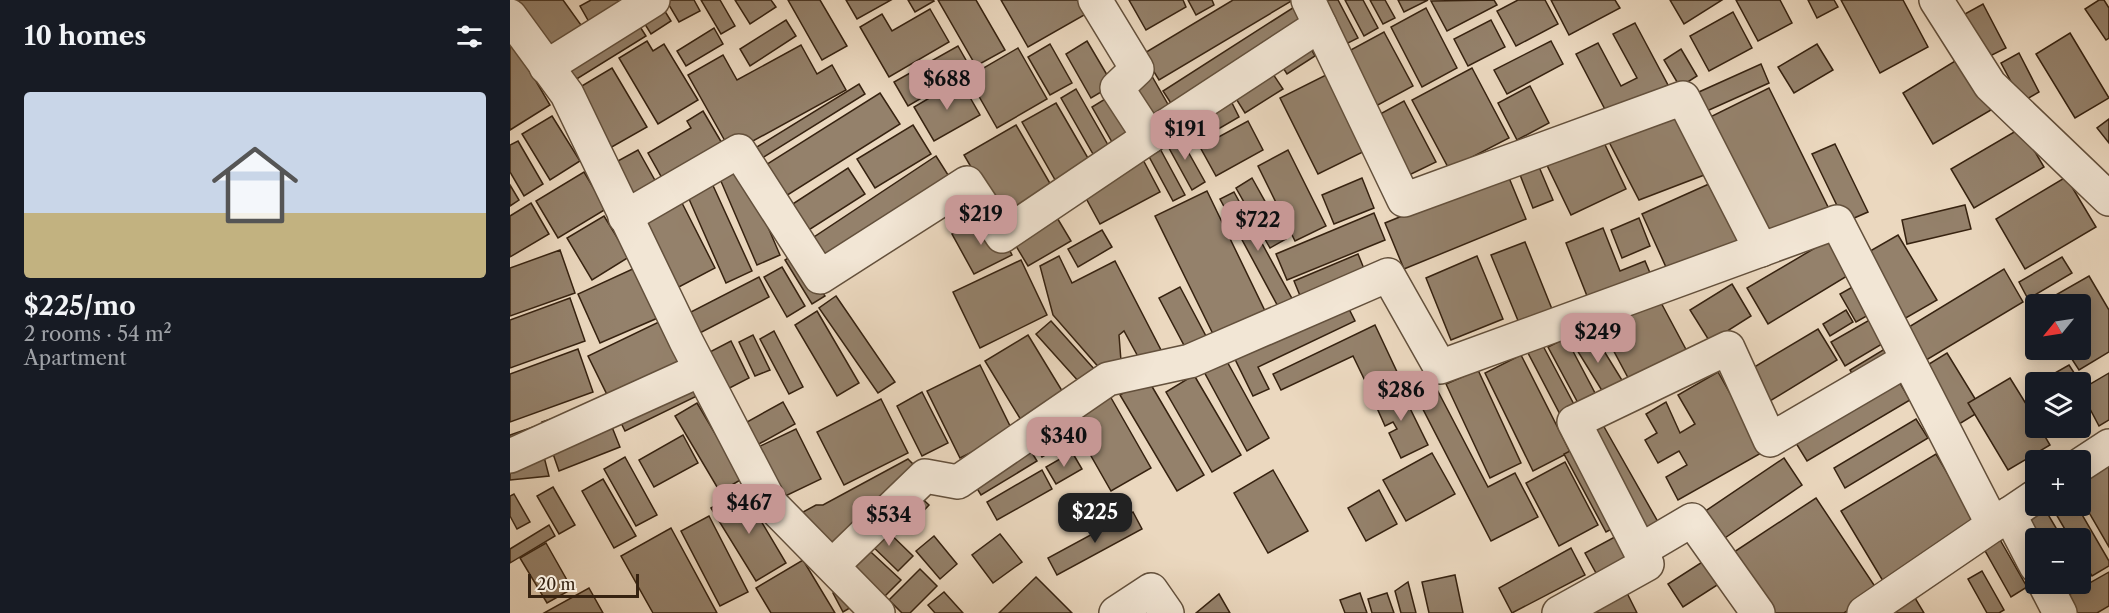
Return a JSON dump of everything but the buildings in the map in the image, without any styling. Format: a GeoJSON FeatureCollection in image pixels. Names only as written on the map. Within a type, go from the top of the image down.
{"type":"FeatureCollection","features":[{"type":"Feature","properties":{"kind":"street"},"geometry":{"type":"LineString","coordinates":[[546,67],[652,0]]}},
{"type":"Feature","properties":{"kind":"street"},"geometry":{"type":"LineString","coordinates":[[1095,0],[1137,69],[1117,88],[1149,137]]}},
{"type":"Feature","properties":{"kind":"street"},"geometry":{"type":"LineString","coordinates":[[1936,0],[1990,85],[2109,199]]}},
{"type":"Feature","properties":{"kind":"street"},"geometry":{"type":"LineString","coordinates":[[625,217],[739,151],[820,277],[967,183],[1002,236],[1149,137],[1314,12],[1404,200],[1683,98],[1761,250]]}},
{"type":"Feature","properties":{"kind":"street"},"geometry":{"type":"LineString","coordinates":[[510,16],[567,94],[700,370],[771,504],[832,565],[871,611]]}},
{"type":"Feature","properties":{"kind":"street"},"geometry":{"type":"LineString","coordinates":[[832,565],[925,476],[958,482],[1108,379],[1190,361],[1388,275],[1440,367],[1837,222],[1907,360],[2001,520],[2025,552]]}},
{"type":"Feature","properties":{"kind":"street"},"geometry":{"type":"LineString","coordinates":[[1559,613],[1647,564],[1574,422],[1728,348],[1770,440],[1907,360]]}},
{"type":"Feature","properties":{"kind":"street"},"geometry":{"type":"LineString","coordinates":[[510,456],[700,370]]}},
{"type":"Feature","properties":{"kind":"street"},"geometry":{"type":"LineString","coordinates":[[2091,458],[2109,446]]}},
{"type":"Feature","properties":{"kind":"street"},"geometry":{"type":"LineString","coordinates":[[1864,613],[2025,504]]}},
{"type":"Feature","properties":{"kind":"street"},"geometry":{"type":"LineString","coordinates":[[1641,550],[1692,520],[1758,613]]}},
{"type":"Feature","properties":{"kind":"street"},"geometry":{"type":"LineString","coordinates":[[1116,613],[1151,590],[1167,613]]}},
{"type":"Feature","properties":{"kind":"street"},"geometry":{"type":"LineString","coordinates":[[2050,594],[2060,613]]}}]}
